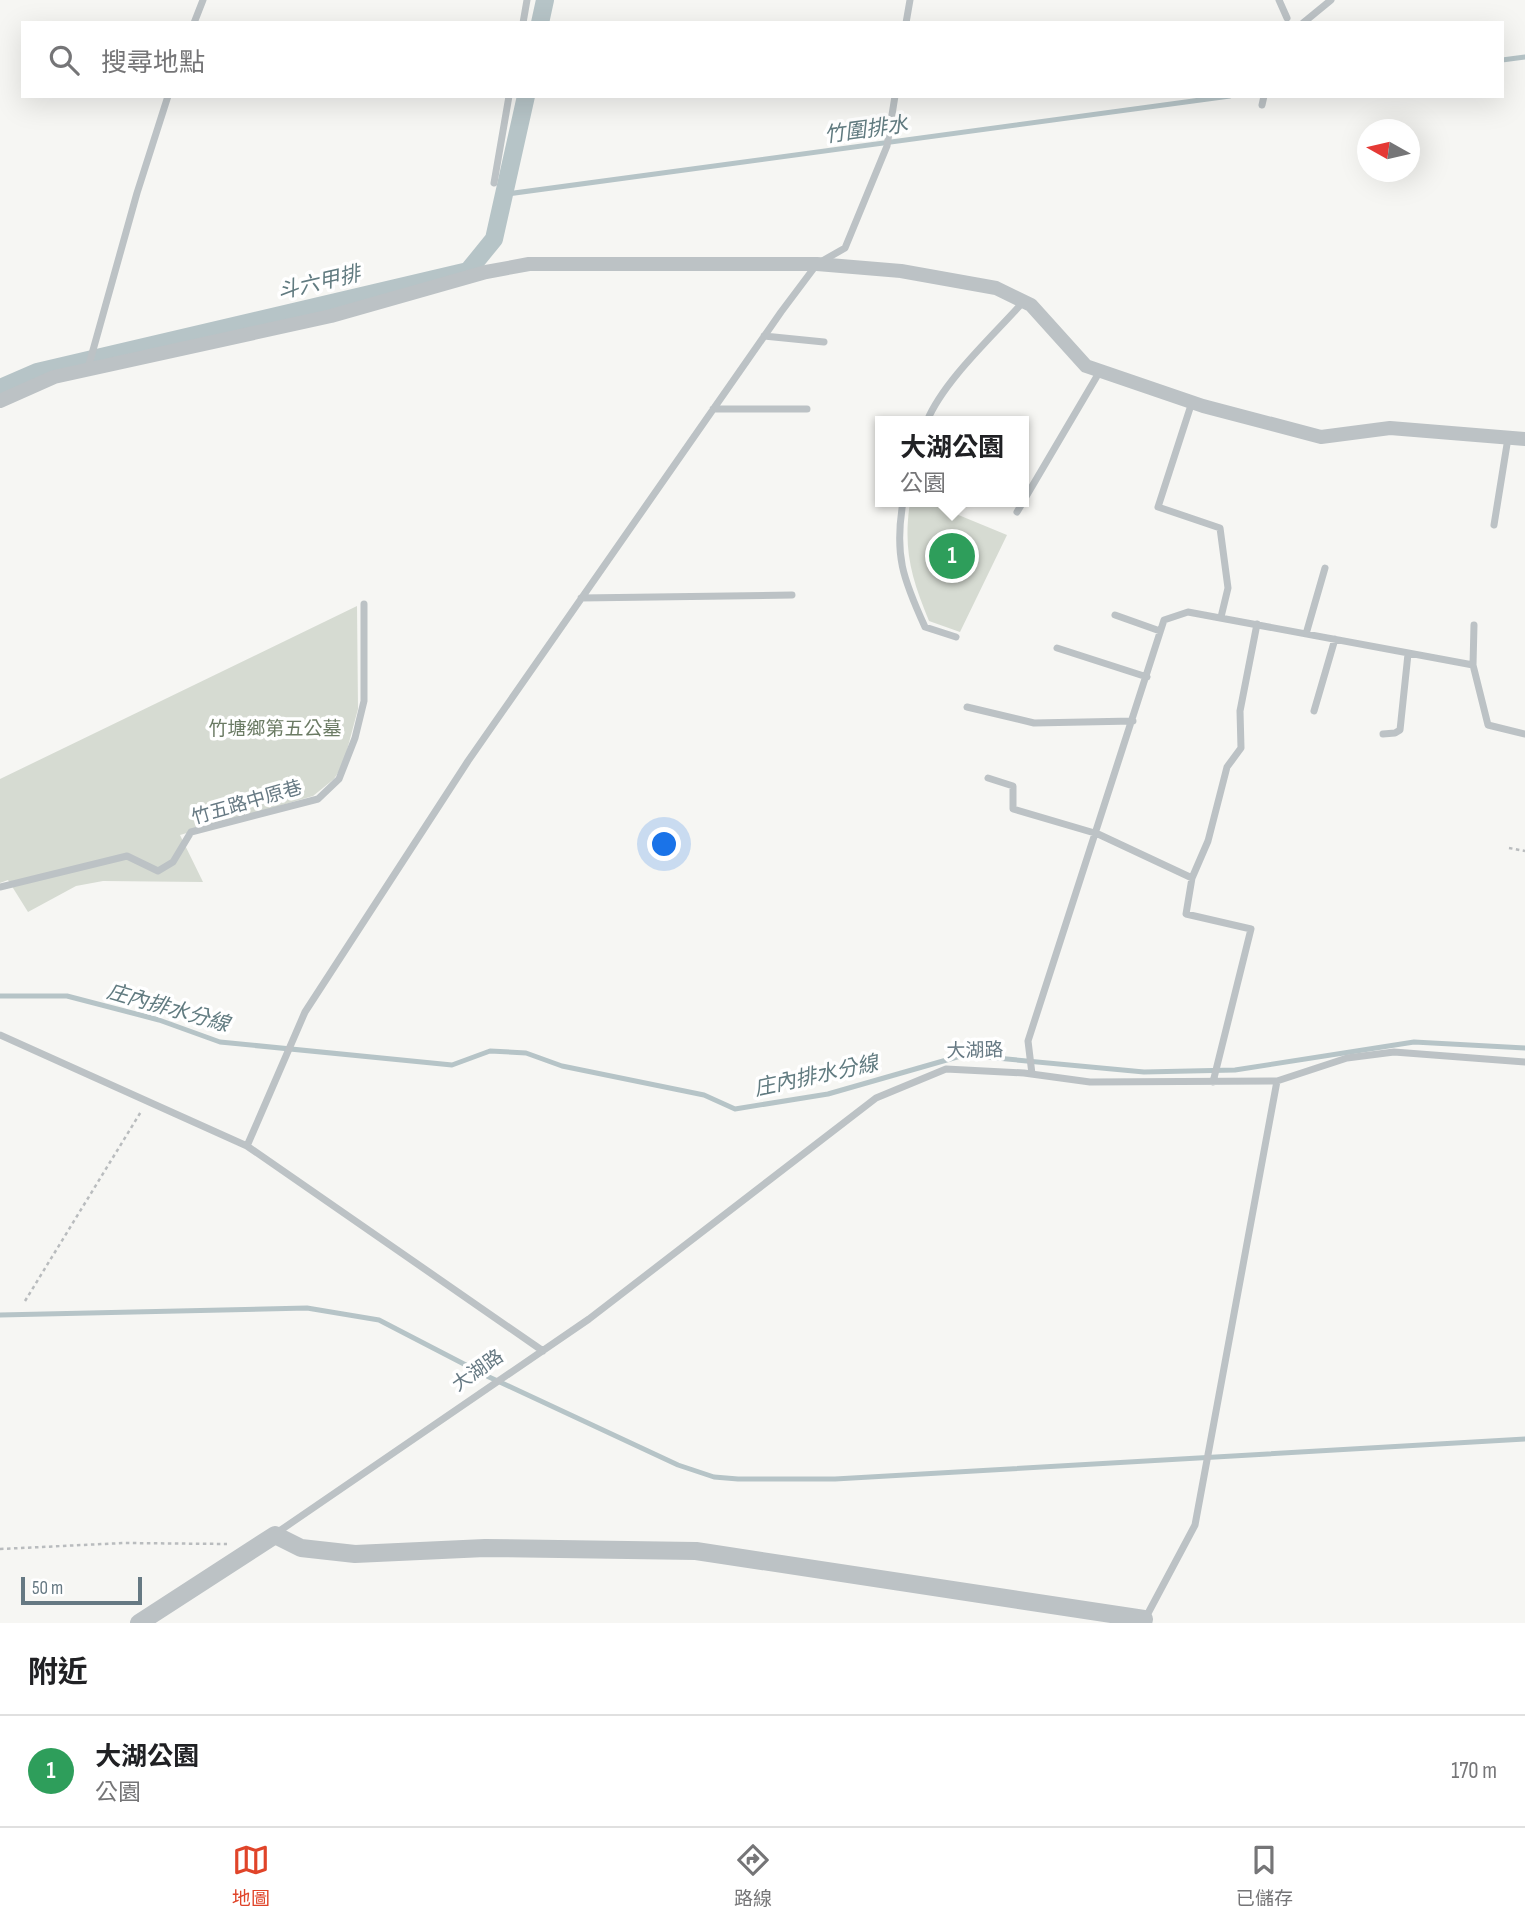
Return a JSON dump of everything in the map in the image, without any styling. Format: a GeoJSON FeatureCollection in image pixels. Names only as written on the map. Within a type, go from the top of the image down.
{"type":"FeatureCollection","features":[{"type":"Feature","properties":{"kind":"street"},"geometry":{"type":"LineString","coordinates":[[0,401],[54,377],[331,316],[486,272],[529,264],[817,264],[901,271],[996,288],[1031,305],[1086,366],[1192,402],[1321,437],[1390,428],[1525,439]]}},
{"type":"Feature","properties":{"kind":"street"},"geometry":{"type":"LineString","coordinates":[[139,1623],[275,1535],[301,1548],[355,1554],[485,1548],[696,1551],[1144,1621]]}},
{"type":"Feature","properties":{"kind":"lane"},"geometry":{"type":"LineString","coordinates":[[195,21],[203,0]]}},
{"type":"Feature","properties":{"kind":"lane"},"geometry":{"type":"LineString","coordinates":[[523,21],[527,0]]}},
{"type":"Feature","properties":{"kind":"lane"},"geometry":{"type":"LineString","coordinates":[[906,21],[910,0]]}},
{"type":"Feature","properties":{"kind":"lane"},"geometry":{"type":"LineString","coordinates":[[1279,0],[1286,18]]}},
{"type":"Feature","properties":{"kind":"lane"},"geometry":{"type":"LineString","coordinates":[[1305,21],[1331,0]]}},
{"type":"Feature","properties":{"kind":"lane"},"geometry":{"type":"LineString","coordinates":[[88,369],[137,193],[167,98]]}},
{"type":"Feature","properties":{"kind":"lane"},"geometry":{"type":"LineString","coordinates":[[494,183],[509,98]]}},
{"type":"Feature","properties":{"kind":"lane"},"geometry":{"type":"LineString","coordinates":[[247,1146],[305,1012],[468,761],[764,336],[817,264],[845,248],[887,146],[895,98]]}},
{"type":"Feature","properties":{"kind":"lane"},"geometry":{"type":"LineString","coordinates":[[929,416],[957,377],[1024,302]]}},
{"type":"Feature","properties":{"kind":"lane"},"geometry":{"type":"LineString","coordinates":[[764,336],[824,342]]}},
{"type":"Feature","properties":{"kind":"lane"},"geometry":{"type":"LineString","coordinates":[[1029,491],[1100,371]]}},
{"type":"Feature","properties":{"kind":"lane"},"geometry":{"type":"LineString","coordinates":[[1192,402],[1158,507],[1220,528],[1228,588],[1221,617]]}},
{"type":"Feature","properties":{"kind":"lane"},"geometry":{"type":"LineString","coordinates":[[713,409],[807,409]]}},
{"type":"Feature","properties":{"kind":"lane"},"geometry":{"type":"LineString","coordinates":[[1494,525],[1508,438]]}},
{"type":"Feature","properties":{"kind":"lane"},"geometry":{"type":"LineString","coordinates":[[902,507],[897,537],[905,583],[925,626],[956,637]]}},
{"type":"Feature","properties":{"kind":"lane"},"geometry":{"type":"LineString","coordinates":[[1017,512],[1020,507]]}},
{"type":"Feature","properties":{"kind":"lane"},"geometry":{"type":"LineString","coordinates":[[1306,634],[1325,568]]}},
{"type":"Feature","properties":{"kind":"lane"},"geometry":{"type":"LineString","coordinates":[[582,598],[792,595]]}},
{"type":"Feature","properties":{"kind":"lane","name":"竹五路中原巷"},"geometry":{"type":"LineString","coordinates":[[0,887],[127,856],[158,871],[173,862],[191,832],[318,799],[339,779],[355,738],[364,701],[364,604]]}},
{"type":"Feature","properties":{"kind":"lane"},"geometry":{"type":"LineString","coordinates":[[1032,1074],[1028,1041],[1098,834],[1164,620],[1188,612],[1473,665]]}},
{"type":"Feature","properties":{"kind":"lane"},"geometry":{"type":"LineString","coordinates":[[1115,615],[1160,631]]}},
{"type":"Feature","properties":{"kind":"lane"},"geometry":{"type":"LineString","coordinates":[[1213,1082],[1251,929],[1186,914],[1192,878],[1208,841],[1227,768],[1241,748],[1240,711],[1257,624]]}},
{"type":"Feature","properties":{"kind":"lane"},"geometry":{"type":"LineString","coordinates":[[1474,625],[1473,665],[1480,702],[1489,725],[1525,734]]}},
{"type":"Feature","properties":{"kind":"lane"},"geometry":{"type":"LineString","coordinates":[[1314,711],[1335,639]]}},
{"type":"Feature","properties":{"kind":"lane"},"geometry":{"type":"LineString","coordinates":[[1057,648],[1147,677]]}},
{"type":"Feature","properties":{"kind":"lane"},"geometry":{"type":"LineString","coordinates":[[1383,734],[1400,730],[1408,654]]}},
{"type":"Feature","properties":{"kind":"lane"},"geometry":{"type":"LineString","coordinates":[[967,707],[1034,723],[1133,721]]}},
{"type":"Feature","properties":{"kind":"lane"},"geometry":{"type":"LineString","coordinates":[[988,778],[1013,786],[1013,809],[1098,834],[1192,878]]}},
{"type":"Feature","properties":{"kind":"lane"},"geometry":{"type":"LineString","coordinates":[[0,1035],[247,1146],[543,1351]]}},
{"type":"Feature","properties":{"kind":"lane","name":"大湖路"},"geometry":{"type":"LineString","coordinates":[[275,1535],[543,1351],[727,1215],[876,1098],[946,1069],[1032,1074],[1090,1082],[1213,1082],[1278,1081],[1347,1058],[1394,1052],[1525,1062]]}},
{"type":"Feature","properties":{"kind":"lane"},"geometry":{"type":"LineString","coordinates":[[1144,1621],[1195,1525],[1278,1081]]}},
{"type":"Feature","properties":{"kind":"path"},"geometry":{"type":"LineString","coordinates":[[1509,848],[1525,851]]}},
{"type":"Feature","properties":{"kind":"path"},"geometry":{"type":"LineString","coordinates":[[25,1301],[116,1156],[147,1101]]}},
{"type":"Feature","properties":{"kind":"path"},"geometry":{"type":"LineString","coordinates":[[0,1549],[207,1542],[255,1548]]}},
{"type":"Feature","properties":{"kind":"green space"},"geometry":{"type":"Polygon","coordinates":[[[909,507],[939,507],[1007,535],[960,632],[929,621],[910,563],[909,507]]]}},
{"type":"Feature","properties":{"kind":"green space","name":"竹塘鄉第五公墓"},"geometry":{"type":"Polygon","coordinates":[[[357,606],[358,709],[343,765],[334,779],[313,796],[180,835],[203,882],[103,881],[76,886],[28,912],[8,880],[0,883],[0,779],[357,606]]]}},
{"type":"Feature","properties":{"kind":"waterway","name":"斗六甲排"},"geometry":{"type":"LineString","coordinates":[[540,21],[545,0]]}},
{"type":"Feature","properties":{"kind":"waterway","name":"竹圍排水"},"geometry":{"type":"LineString","coordinates":[[1504,60],[1525,57]]}},
{"type":"Feature","properties":{"kind":"waterway","name":"斗六甲排"},"geometry":{"type":"LineString","coordinates":[[0,388],[37,372],[468,271],[494,239],[526,98]]}},
{"type":"Feature","properties":{"kind":"waterway","name":"竹圍排水"},"geometry":{"type":"LineString","coordinates":[[507,194],[1215,98]]}},
{"type":"Feature","properties":{"kind":"waterway","name":"庄內排水分線"},"geometry":{"type":"LineString","coordinates":[[0,996],[67,996],[159,1020],[220,1042],[452,1065],[490,1051],[526,1053],[562,1066],[704,1095],[735,1109],[828,1094],[964,1055],[1144,1072],[1235,1070],[1414,1042],[1525,1048]]}},
{"type":"Feature","properties":{"kind":"waterway"},"geometry":{"type":"LineString","coordinates":[[0,1315],[307,1308],[379,1320],[489,1377],[678,1465],[714,1477],[738,1479],[835,1479],[1525,1439]]}},
{"type":"Feature","properties":{"kind":"place","name":"大湖公園"},"geometry":{"type":"Point","coordinates":[952,556]}}]}
